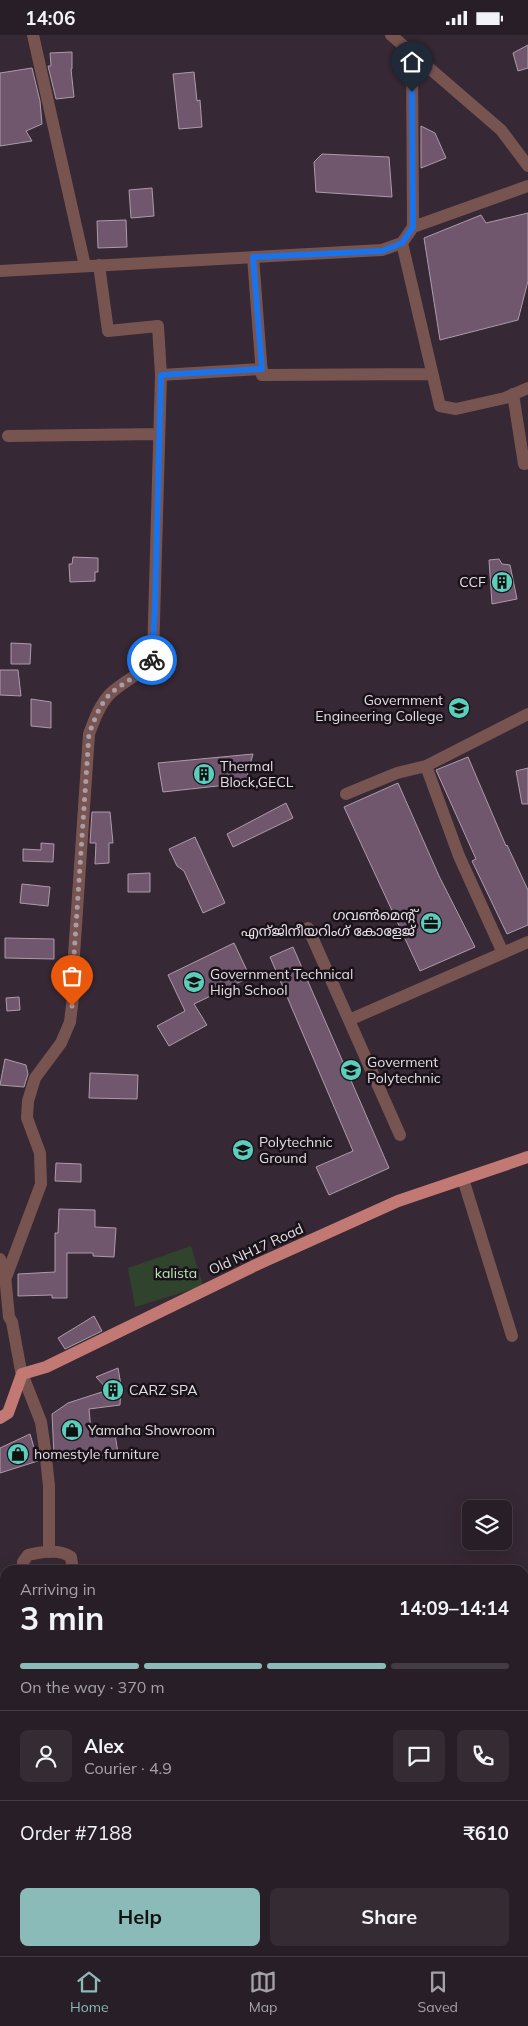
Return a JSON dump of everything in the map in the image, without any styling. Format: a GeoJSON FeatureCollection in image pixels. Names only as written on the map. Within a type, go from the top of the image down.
{"type":"FeatureCollection","features":[{"type":"Feature","properties":{"kind":"main road","name":"Old NH17 Road"},"geometry":{"type":"LineString","coordinates":[[22,1374],[46,1367],[258,1264],[398,1201],[528,1157]]}},
{"type":"Feature","properties":{"kind":"main road"},"geometry":{"type":"LineString","coordinates":[[0,1418],[8,1413],[22,1374]]}},
{"type":"Feature","properties":{"kind":"street"},"geometry":{"type":"LineString","coordinates":[[33,35],[85,266]]}},
{"type":"Feature","properties":{"kind":"street"},"geometry":{"type":"LineString","coordinates":[[391,35],[501,129],[528,166]]}},
{"type":"Feature","properties":{"kind":"street"},"geometry":{"type":"LineString","coordinates":[[0,271],[382,251],[402,243],[413,227],[412,53]]}},
{"type":"Feature","properties":{"kind":"street"},"geometry":{"type":"LineString","coordinates":[[413,227],[528,186]]}},
{"type":"Feature","properties":{"kind":"street"},"geometry":{"type":"LineString","coordinates":[[402,243],[440,406],[456,409],[513,394],[528,388]]}},
{"type":"Feature","properties":{"kind":"street"},"geometry":{"type":"LineString","coordinates":[[253,257],[262,375],[432,374]]}},
{"type":"Feature","properties":{"kind":"street"},"geometry":{"type":"LineString","coordinates":[[6,1280],[40,1184],[40,1153],[27,1118],[28,1101],[35,1078],[61,1043],[70,1022],[74,989],[74,955],[89,734],[96,715],[108,696],[147,668],[153,657],[161,375],[158,326],[108,331],[99,265]]}},
{"type":"Feature","properties":{"kind":"street"},"geometry":{"type":"LineString","coordinates":[[161,375],[262,369]]}},
{"type":"Feature","properties":{"kind":"street"},"geometry":{"type":"LineString","coordinates":[[513,394],[524,463],[528,463]]}},
{"type":"Feature","properties":{"kind":"street"},"geometry":{"type":"LineString","coordinates":[[8,436],[159,433]]}},
{"type":"Feature","properties":{"kind":"street"},"geometry":{"type":"LineString","coordinates":[[346,794],[397,773],[426,766],[528,714]]}},
{"type":"Feature","properties":{"kind":"street"},"geometry":{"type":"LineString","coordinates":[[426,766],[459,856],[503,953]]}},
{"type":"Feature","properties":{"kind":"street"},"geometry":{"type":"LineString","coordinates":[[308,928],[400,1135]]}},
{"type":"Feature","properties":{"kind":"street"},"geometry":{"type":"LineString","coordinates":[[349,1020],[528,942]]}},
{"type":"Feature","properties":{"kind":"street"},"geometry":{"type":"LineString","coordinates":[[463,1179],[512,1336]]}},
{"type":"Feature","properties":{"kind":"street"},"geometry":{"type":"LineString","coordinates":[[0,1259],[6,1280],[8,1313],[12,1322],[22,1374],[41,1422],[49,1486],[49,1552]]}},
{"type":"Feature","properties":{"kind":"street"},"geometry":{"type":"LineString","coordinates":[[23,1565],[28,1555],[49,1552],[62,1552],[71,1557],[72,1565]]}},
{"type":"Feature","properties":{"kind":"green space","name":"kalista"},"geometry":{"type":"Polygon","coordinates":[[[191,1246],[203,1286],[135,1307],[128,1268],[191,1246]]]}},
{"type":"Feature","properties":{"kind":"building"},"geometry":{"type":"Polygon","coordinates":[[[528,45],[528,68],[518,71],[513,53],[528,45]]]}},
{"type":"Feature","properties":{"kind":"building"},"geometry":{"type":"Polygon","coordinates":[[[72,52],[71,69],[74,97],[56,99],[48,66],[51,66],[50,53],[72,52]]]}},
{"type":"Feature","properties":{"kind":"building"},"geometry":{"type":"Polygon","coordinates":[[[32,68],[40,101],[42,124],[26,131],[32,141],[0,146],[0,73],[32,68]]]}},
{"type":"Feature","properties":{"kind":"building"},"geometry":{"type":"Polygon","coordinates":[[[194,72],[197,101],[200,100],[202,127],[179,129],[173,74],[194,72]]]}},
{"type":"Feature","properties":{"kind":"building"},"geometry":{"type":"Polygon","coordinates":[[[421,126],[435,133],[446,158],[421,168],[421,126]]]}},
{"type":"Feature","properties":{"kind":"building"},"geometry":{"type":"Polygon","coordinates":[[[322,154],[389,157],[392,197],[316,192],[314,162],[322,154]]]}},
{"type":"Feature","properties":{"kind":"building"},"geometry":{"type":"Polygon","coordinates":[[[152,188],[154,216],[131,218],[129,190],[152,188]]]}},
{"type":"Feature","properties":{"kind":"building"},"geometry":{"type":"Polygon","coordinates":[[[528,213],[528,281],[518,320],[440,340],[424,238],[481,215],[486,223],[528,213]]]}},
{"type":"Feature","properties":{"kind":"building"},"geometry":{"type":"Polygon","coordinates":[[[126,220],[127,247],[98,248],[97,221],[126,220]]]}},
{"type":"Feature","properties":{"kind":"building"},"geometry":{"type":"Polygon","coordinates":[[[73,557],[98,558],[98,572],[95,572],[95,581],[70,582],[69,564],[72,564],[73,557]]]}},
{"type":"Feature","properties":{"kind":"building","name":"CCF"},"geometry":{"type":"Polygon","coordinates":[[[499,559],[502,564],[510,565],[517,599],[492,604],[489,560],[499,559]]]}},
{"type":"Feature","properties":{"kind":"building"},"geometry":{"type":"Polygon","coordinates":[[[11,643],[31,644],[30,664],[11,664],[11,643]]]}},
{"type":"Feature","properties":{"kind":"building"},"geometry":{"type":"Polygon","coordinates":[[[0,670],[18,670],[21,696],[0,695],[0,670]]]}},
{"type":"Feature","properties":{"kind":"building"},"geometry":{"type":"Polygon","coordinates":[[[31,699],[51,702],[51,728],[31,726],[31,699]]]}},
{"type":"Feature","properties":{"kind":"building","name":"Thermal Block,GECL"},"geometry":{"type":"Polygon","coordinates":[[[253,754],[245,783],[163,792],[158,763],[253,754]]]}},
{"type":"Feature","properties":{"kind":"building"},"geometry":{"type":"Polygon","coordinates":[[[468,757],[506,846],[528,890],[528,925],[507,934],[472,861],[476,859],[436,770],[468,757]]]}},
{"type":"Feature","properties":{"kind":"building"},"geometry":{"type":"Polygon","coordinates":[[[528,768],[528,804],[522,804],[516,771],[528,768]]]}},
{"type":"Feature","properties":{"kind":"building"},"geometry":{"type":"Polygon","coordinates":[[[398,783],[439,876],[475,947],[420,971],[344,807],[398,783]]]}},
{"type":"Feature","properties":{"kind":"building"},"geometry":{"type":"Polygon","coordinates":[[[286,803],[293,818],[233,847],[227,834],[286,803]]]}},
{"type":"Feature","properties":{"kind":"building"},"geometry":{"type":"Polygon","coordinates":[[[92,812],[110,812],[113,843],[109,843],[109,863],[95,864],[96,843],[90,843],[92,812]]]}},
{"type":"Feature","properties":{"kind":"building"},"geometry":{"type":"Polygon","coordinates":[[[195,837],[225,903],[203,913],[184,871],[177,866],[169,849],[195,837]]]}},
{"type":"Feature","properties":{"kind":"building"},"geometry":{"type":"Polygon","coordinates":[[[41,843],[54,844],[53,862],[23,861],[23,849],[41,850],[41,843]]]}},
{"type":"Feature","properties":{"kind":"building"},"geometry":{"type":"Polygon","coordinates":[[[150,873],[150,892],[128,892],[128,874],[150,873]]]}},
{"type":"Feature","properties":{"kind":"building"},"geometry":{"type":"Polygon","coordinates":[[[22,884],[50,887],[48,906],[20,903],[22,884]]]}},
{"type":"Feature","properties":{"kind":"building"},"geometry":{"type":"Polygon","coordinates":[[[5,938],[54,939],[54,959],[5,958],[5,938]]]}},
{"type":"Feature","properties":{"kind":"building"},"geometry":{"type":"Polygon","coordinates":[[[234,943],[250,977],[194,1004],[207,1025],[169,1046],[157,1026],[185,1011],[168,975],[234,943]]]}},
{"type":"Feature","properties":{"kind":"building"},"geometry":{"type":"Polygon","coordinates":[[[293,947],[389,1168],[329,1195],[316,1167],[353,1151],[270,957],[293,947]]]}},
{"type":"Feature","properties":{"kind":"building"},"geometry":{"type":"Polygon","coordinates":[[[19,997],[20,1010],[7,1011],[6,998],[19,997]]]}},
{"type":"Feature","properties":{"kind":"building"},"geometry":{"type":"Polygon","coordinates":[[[5,1059],[26,1065],[28,1074],[24,1087],[0,1085],[5,1059]]]}},
{"type":"Feature","properties":{"kind":"building"},"geometry":{"type":"Polygon","coordinates":[[[90,1073],[138,1075],[137,1099],[89,1098],[90,1073]]]}},
{"type":"Feature","properties":{"kind":"building"},"geometry":{"type":"Polygon","coordinates":[[[56,1163],[81,1164],[81,1182],[55,1181],[56,1163]]]}},
{"type":"Feature","properties":{"kind":"building"},"geometry":{"type":"Polygon","coordinates":[[[59,1209],[95,1210],[95,1227],[116,1228],[114,1257],[93,1256],[93,1253],[67,1253],[67,1298],[52,1298],[52,1295],[18,1296],[18,1274],[55,1272],[55,1233],[58,1233],[59,1209]]]}},
{"type":"Feature","properties":{"kind":"building"},"geometry":{"type":"Polygon","coordinates":[[[94,1316],[102,1331],[65,1349],[58,1338],[94,1316]]]}},
{"type":"Feature","properties":{"kind":"building","name":"Yamaha Showroom"},"geometry":{"type":"Polygon","coordinates":[[[118,1368],[121,1385],[120,1405],[89,1409],[91,1431],[114,1428],[118,1453],[57,1461],[54,1456],[52,1414],[68,1403],[108,1390],[96,1377],[118,1368]]]}},
{"type":"Feature","properties":{"kind":"building","name":"homestyle furniture"},"geometry":{"type":"Polygon","coordinates":[[[30,1434],[38,1461],[0,1473],[0,1448],[30,1434]]]}},
{"type":"Feature","properties":{"kind":"way so far"},"geometry":{"type":"LineString","coordinates":[[72,1006],[89,734],[96,715],[108,696],[147,668],[152,660]]}},
{"type":"Feature","properties":{"kind":"place","name":"CCF"},"geometry":{"type":"Point","coordinates":[502,582]}},
{"type":"Feature","properties":{"kind":"place","name":"Government Engineering College"},"geometry":{"type":"Point","coordinates":[459,708]}},
{"type":"Feature","properties":{"kind":"place","name":"Thermal Block,GECL"},"geometry":{"type":"Point","coordinates":[204,774]}},
{"type":"Feature","properties":{"kind":"place","name":"ഗവൺമെന്റ് എന്ജിനീയറിംഗ് കോളേജ്"},"geometry":{"type":"Point","coordinates":[431,923]}},
{"type":"Feature","properties":{"kind":"place","name":"Government Technical High School"},"geometry":{"type":"Point","coordinates":[194,982]}},
{"type":"Feature","properties":{"kind":"place","name":"Goverment Polytechnic"},"geometry":{"type":"Point","coordinates":[351,1070]}},
{"type":"Feature","properties":{"kind":"place","name":"Polytechnic Ground"},"geometry":{"type":"Point","coordinates":[243,1150]}},
{"type":"Feature","properties":{"kind":"place","name":"CARZ SPA"},"geometry":{"type":"Point","coordinates":[113,1390]}},
{"type":"Feature","properties":{"kind":"place","name":"Yamaha Showroom"},"geometry":{"type":"Point","coordinates":[72,1430]}},
{"type":"Feature","properties":{"kind":"place","name":"homestyle furniture"},"geometry":{"type":"Point","coordinates":[18,1454]}},
{"type":"Feature","properties":{"kind":"route"},"geometry":{"type":"LineString","coordinates":[[152,660],[161,375],[262,369],[253,257],[382,251],[402,243],[413,227],[412,92]]}}]}
